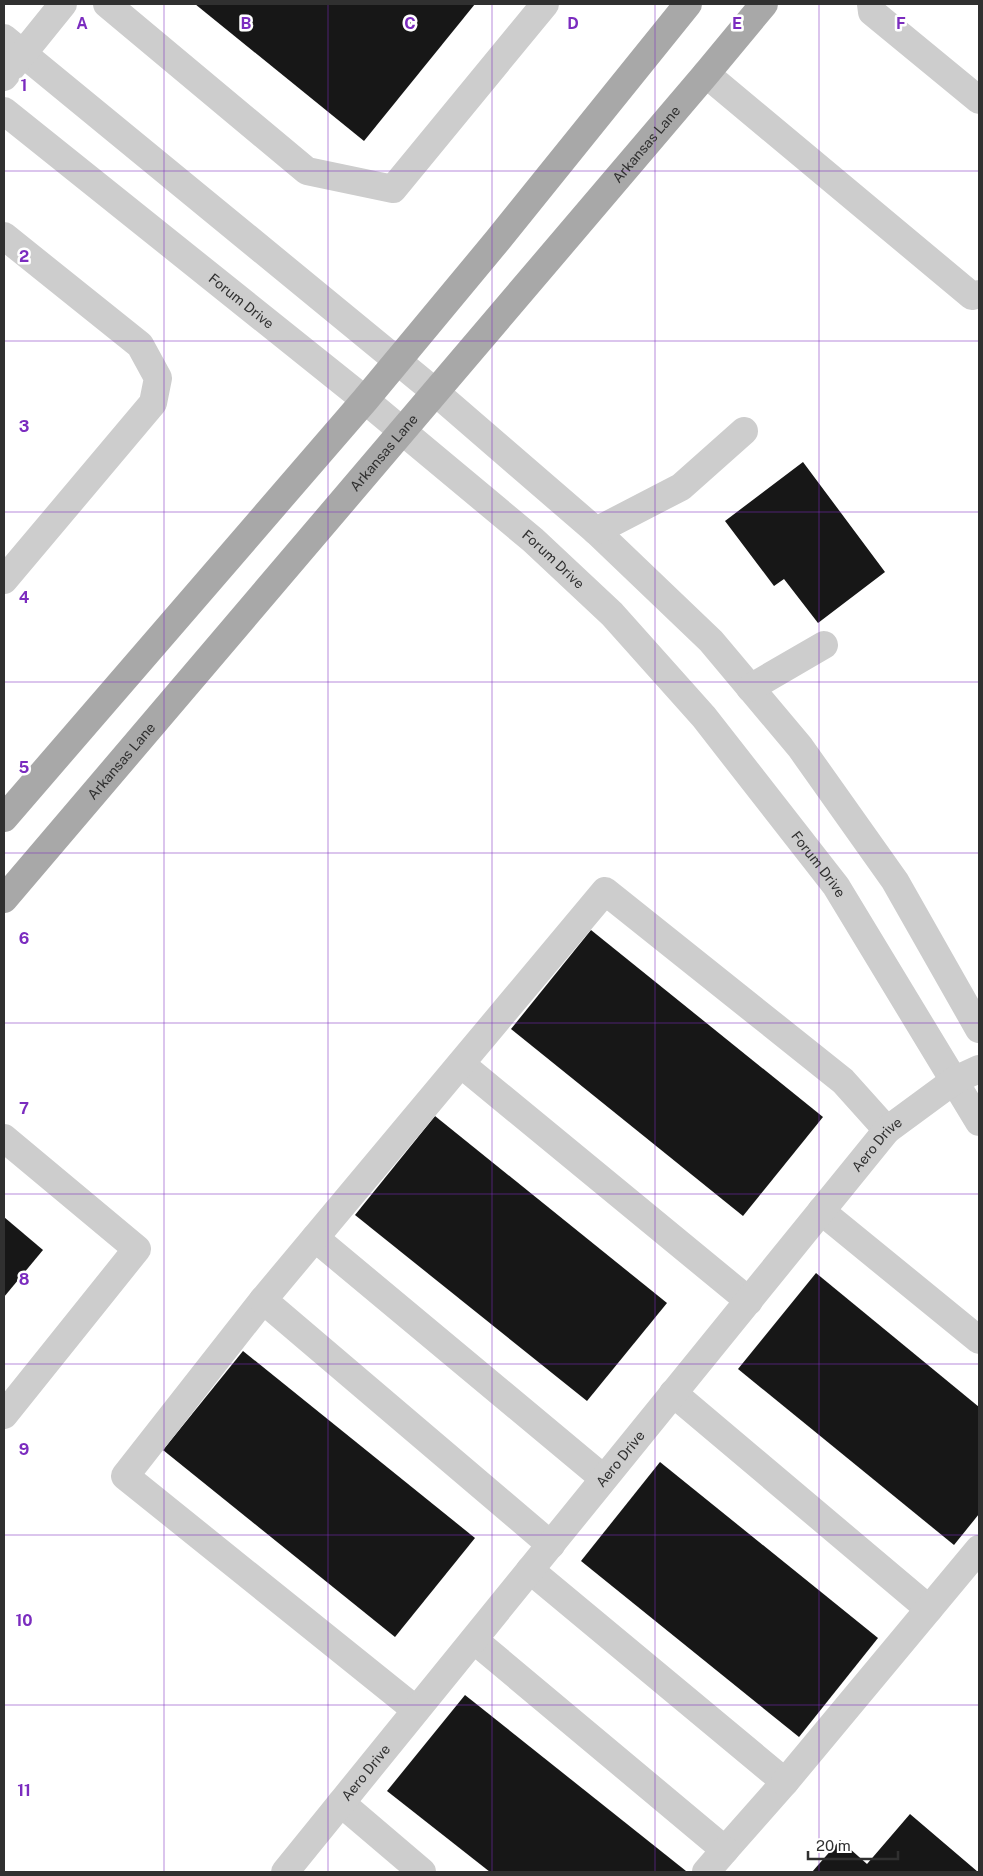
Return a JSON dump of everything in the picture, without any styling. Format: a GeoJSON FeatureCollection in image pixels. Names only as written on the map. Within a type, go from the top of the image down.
{"type":"FeatureCollection","features":[{"type":"Feature","properties":{"kind":"main road"},"geometry":{"type":"LineString","coordinates":[[4,818],[365,400],[497,242],[688,4]]}},
{"type":"Feature","properties":{"kind":"main road","name":"Arkansas Lane"},"geometry":{"type":"LineString","coordinates":[[4,899],[764,4]]}},
{"type":"Feature","properties":{"kind":"street"},"geometry":{"type":"LineString","coordinates":[[4,77],[13,45],[63,4]]}},
{"type":"Feature","properties":{"kind":"street"},"geometry":{"type":"LineString","coordinates":[[107,4],[307,171],[393,189],[545,4]]}},
{"type":"Feature","properties":{"kind":"street"},"geometry":{"type":"LineString","coordinates":[[871,4],[872,12],[979,100]]}},
{"type":"Feature","properties":{"kind":"street"},"geometry":{"type":"LineString","coordinates":[[13,45],[434,391],[596,531],[711,641],[800,747],[895,882],[979,1029]]}},
{"type":"Feature","properties":{"kind":"street"},"geometry":{"type":"LineString","coordinates":[[706,74],[972,296],[979,294]]}},
{"type":"Feature","properties":{"kind":"street","name":"Forum Drive"},"geometry":{"type":"LineString","coordinates":[[4,112],[365,400],[533,540],[612,614],[704,717],[836,886],[967,1075],[979,1122]]}},
{"type":"Feature","properties":{"kind":"street"},"geometry":{"type":"LineString","coordinates":[[4,236],[140,345],[158,378],[153,403],[4,580]]}},
{"type":"Feature","properties":{"kind":"street"},"geometry":{"type":"LineString","coordinates":[[596,531],[681,487],[744,431]]}},
{"type":"Feature","properties":{"kind":"street"},"geometry":{"type":"LineString","coordinates":[[750,688],[824,645]]}},
{"type":"Feature","properties":{"kind":"street"},"geometry":{"type":"LineString","coordinates":[[416,1710],[125,1476],[263,1300],[605,891],[843,1081],[887,1130]]}},
{"type":"Feature","properties":{"kind":"street"},"geometry":{"type":"LineString","coordinates":[[461,1064],[748,1300]]}},
{"type":"Feature","properties":{"kind":"street","name":"Aero Drive"},"geometry":{"type":"LineString","coordinates":[[285,1872],[887,1130],[967,1075]]}},
{"type":"Feature","properties":{"kind":"street"},"geometry":{"type":"LineString","coordinates":[[4,1138],[137,1249],[4,1415]]}},
{"type":"Feature","properties":{"kind":"street"},"geometry":{"type":"LineString","coordinates":[[821,1211],[979,1340]]}},
{"type":"Feature","properties":{"kind":"street"},"geometry":{"type":"LineString","coordinates":[[315,1238],[603,1478]]}},
{"type":"Feature","properties":{"kind":"street"},"geometry":{"type":"LineString","coordinates":[[263,1300],[551,1545]]}},
{"type":"Feature","properties":{"kind":"street"},"geometry":{"type":"LineString","coordinates":[[674,1393],[929,1609]]}},
{"type":"Feature","properties":{"kind":"street"},"geometry":{"type":"LineString","coordinates":[[706,1872],[785,1782],[979,1549]]}},
{"type":"Feature","properties":{"kind":"street"},"geometry":{"type":"LineString","coordinates":[[530,1570],[785,1782]]}},
{"type":"Feature","properties":{"kind":"street"},"geometry":{"type":"LineString","coordinates":[[474,1640],[725,1850]]}},
{"type":"Feature","properties":{"kind":"street"},"geometry":{"type":"LineString","coordinates":[[341,1803],[422,1872]]}},
{"type":"Feature","properties":{"kind":"building"},"geometry":{"type":"Polygon","coordinates":[[[195,4],[475,4],[364,141],[195,4]]]}},
{"type":"Feature","properties":{"kind":"building"},"geometry":{"type":"Polygon","coordinates":[[[803,462],[885,572],[818,623],[784,579],[774,586],[725,521],[803,462]]]}},
{"type":"Feature","properties":{"kind":"building"},"geometry":{"type":"Polygon","coordinates":[[[591,930],[823,1117],[743,1216],[511,1029],[591,930]]]}},
{"type":"Feature","properties":{"kind":"building"},"geometry":{"type":"Polygon","coordinates":[[[435,1116],[667,1303],[587,1401],[355,1215],[435,1116]]]}},
{"type":"Feature","properties":{"kind":"building"},"geometry":{"type":"Polygon","coordinates":[[[4,1217],[43,1250],[4,1297],[4,1217]]]}},
{"type":"Feature","properties":{"kind":"building"},"geometry":{"type":"Polygon","coordinates":[[[816,1273],[979,1407],[979,1514],[954,1545],[738,1369],[816,1273]]]}},
{"type":"Feature","properties":{"kind":"building"},"geometry":{"type":"Polygon","coordinates":[[[243,1351],[475,1538],[395,1637],[163,1450],[243,1351]]]}},
{"type":"Feature","properties":{"kind":"building"},"geometry":{"type":"Polygon","coordinates":[[[660,1462],[878,1638],[799,1737],[581,1561],[660,1462]]]}},
{"type":"Feature","properties":{"kind":"building"},"geometry":{"type":"Polygon","coordinates":[[[465,1695],[686,1871],[490,1872],[387,1791],[465,1695]]]}},
{"type":"Feature","properties":{"kind":"building"},"geometry":{"type":"Polygon","coordinates":[[[910,1814],[978,1872],[812,1872],[840,1840],[867,1864],[910,1814]]]}}]}
